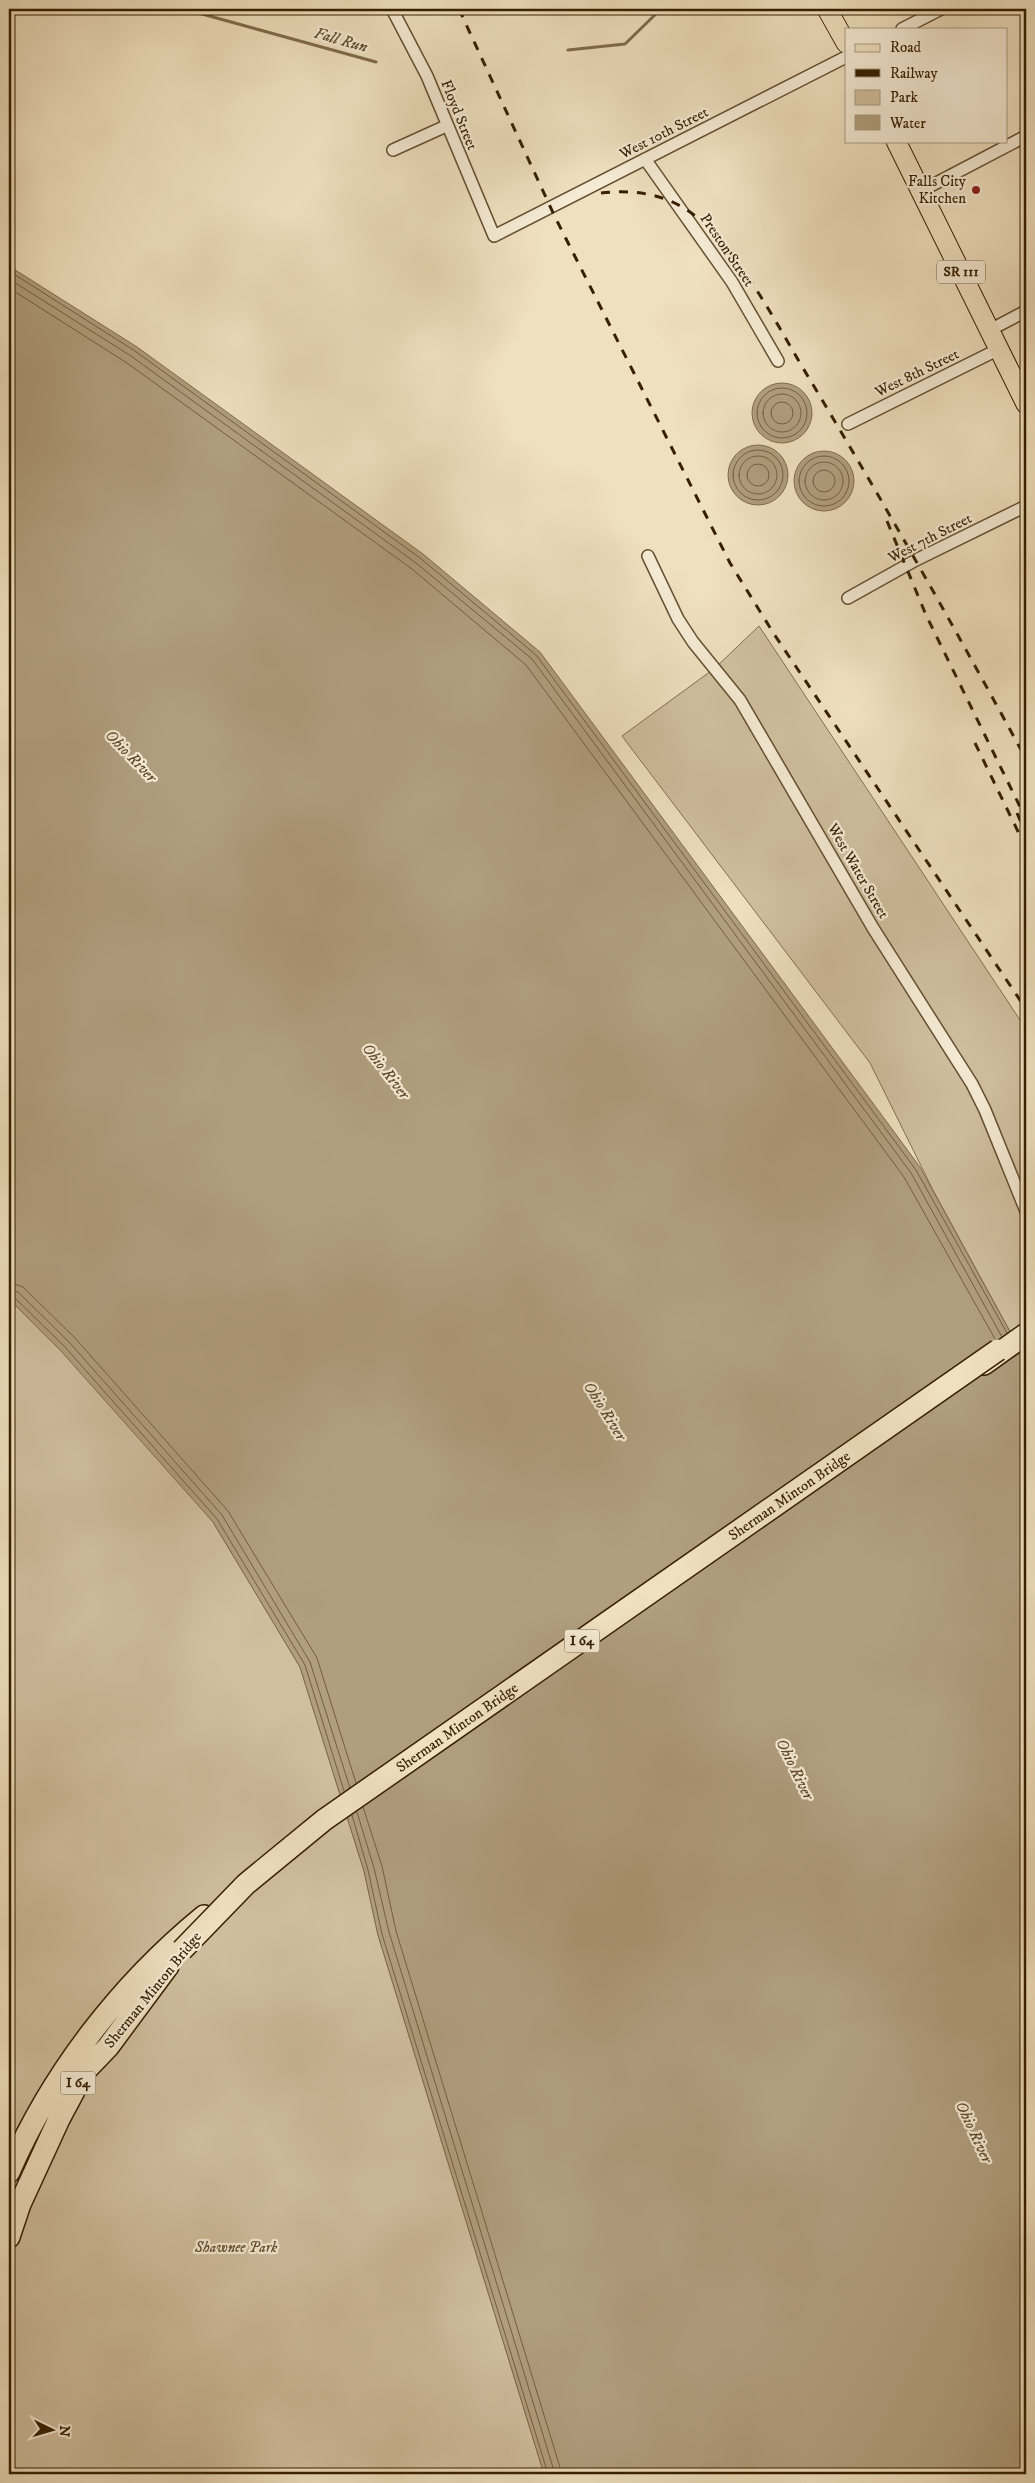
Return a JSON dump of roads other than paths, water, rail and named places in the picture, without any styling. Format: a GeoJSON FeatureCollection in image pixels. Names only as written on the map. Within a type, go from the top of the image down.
{"type":"FeatureCollection","features":[{"type":"Feature","properties":{"kind":"highway","name":"Sherman Minton Bridge"},"geometry":{"type":"LineString","coordinates":[[9,2157],[49,2083],[87,2029],[119,1990],[174,1933],[234,1886],[342,1807],[1026,1331]]}},
{"type":"Feature","properties":{"kind":"highway","name":"Sherman Minton Bridge"},"geometry":{"type":"LineString","coordinates":[[9,2237],[24,2195],[59,2118],[84,2072],[108,2047],[164,1970],[210,1920],[253,1878],[291,1846],[348,1804],[1026,1331]]}},
{"type":"Feature","properties":{"kind":"highway"},"geometry":{"type":"LineString","coordinates":[[9,2172],[42,2106],[90,2034],[170,1945],[230,1895],[1026,1331]]}},
{"type":"Feature","properties":{"kind":"main road"},"geometry":{"type":"LineString","coordinates":[[827,9],[845,41]]}},
{"type":"Feature","properties":{"kind":"main road","name":"SR 111"},"geometry":{"type":"LineString","coordinates":[[896,142],[1026,404]]}},
{"type":"Feature","properties":{"kind":"street","name":"Floyd Street"},"geometry":{"type":"LineString","coordinates":[[392,9],[427,76],[446,126],[494,236]]}},
{"type":"Feature","properties":{"kind":"street"},"geometry":{"type":"LineString","coordinates":[[904,28],[942,9]]}},
{"type":"Feature","properties":{"kind":"street","name":"West 10th Street"},"geometry":{"type":"LineString","coordinates":[[494,236],[845,58]]}},
{"type":"Feature","properties":{"kind":"street"},"geometry":{"type":"LineString","coordinates":[[393,150],[446,126]]}},
{"type":"Feature","properties":{"kind":"street"},"geometry":{"type":"LineString","coordinates":[[921,192],[1026,136]]}},
{"type":"Feature","properties":{"kind":"street","name":"Preston Street"},"geometry":{"type":"LineString","coordinates":[[646,159],[732,282],[778,361]]}},
{"type":"Feature","properties":{"kind":"street"},"geometry":{"type":"LineString","coordinates":[[990,330],[1026,311]]}},
{"type":"Feature","properties":{"kind":"street","name":"West 8th Street"},"geometry":{"type":"LineString","coordinates":[[848,424],[999,349]]}},
{"type":"Feature","properties":{"kind":"street","name":"West 7th Street"},"geometry":{"type":"LineString","coordinates":[[848,598],[916,560],[1026,506]]}},
{"type":"Feature","properties":{"kind":"street","name":"West Water Street"},"geometry":{"type":"LineString","coordinates":[[648,556],[678,619],[740,700],[883,944],[972,1084],[985,1110],[1026,1211]]}},
{"type":"Feature","properties":{"kind":"water","name":"Ohio River"},"geometry":{"type":"Polygon","coordinates":[[[9,266],[137,347],[423,554],[540,652],[920,1167],[1026,1361],[1026,2474],[544,2474],[378,1935],[364,1871],[300,1667],[213,1522],[61,1351],[9,1299],[9,266]]]}},
{"type":"Feature","properties":{"kind":"water"},"geometry":{"type":"Polygon","coordinates":[[[776,383],[788,383],[799,388],[807,396],[812,407],[810,425],[799,438],[788,443],[776,443],[765,438],[757,430],[752,419],[752,407],[757,396],[765,388],[776,383]]]}},
{"type":"Feature","properties":{"kind":"water"},"geometry":{"type":"Polygon","coordinates":[[[752,445],[764,445],[775,450],[783,458],[788,469],[786,487],[775,500],[764,505],[752,505],[741,500],[733,492],[728,481],[728,469],[733,458],[741,450],[752,445]]]}},
{"type":"Feature","properties":{"kind":"water"},"geometry":{"type":"Polygon","coordinates":[[[818,451],[830,451],[841,456],[849,464],[854,475],[852,493],[841,506],[830,511],[818,511],[807,506],[799,498],[794,487],[794,475],[799,464],[807,456],[818,451]]]}},
{"type":"Feature","properties":{"kind":"waterway","name":"Fall Run"},"geometry":{"type":"LineString","coordinates":[[184,9],[376,62]]}},
{"type":"Feature","properties":{"kind":"waterway","name":"Fall Run"},"geometry":{"type":"LineString","coordinates":[[568,50],[625,44],[661,9]]}},
{"type":"Feature","properties":{"kind":"railway"},"geometry":{"type":"LineString","coordinates":[[459,9],[555,217],[730,563],[774,634],[1026,1009]]}},
{"type":"Feature","properties":{"kind":"railway"},"geometry":{"type":"LineString","coordinates":[[601,193],[638,193],[673,202],[694,215],[727,248],[757,291],[865,472],[1026,759]]}},
{"type":"Feature","properties":{"kind":"railway"},"geometry":{"type":"LineString","coordinates":[[887,521],[926,615],[1026,819]]}},
{"type":"Feature","properties":{"kind":"railway"},"geometry":{"type":"LineString","coordinates":[[975,743],[1026,848]]}},
{"type":"Feature","properties":{"kind":"railway"},"geometry":{"type":"LineString","coordinates":[[1017,813],[1026,834]]}},
{"type":"Feature","properties":{"kind":"place","name":"Falls City Kitchen"},"geometry":{"type":"Point","coordinates":[976,190]}},
{"type":"Feature","properties":{"kind":"park label","name":"Shawnee Park"},"geometry":{"type":"Point","coordinates":[236,2247]}}]}
